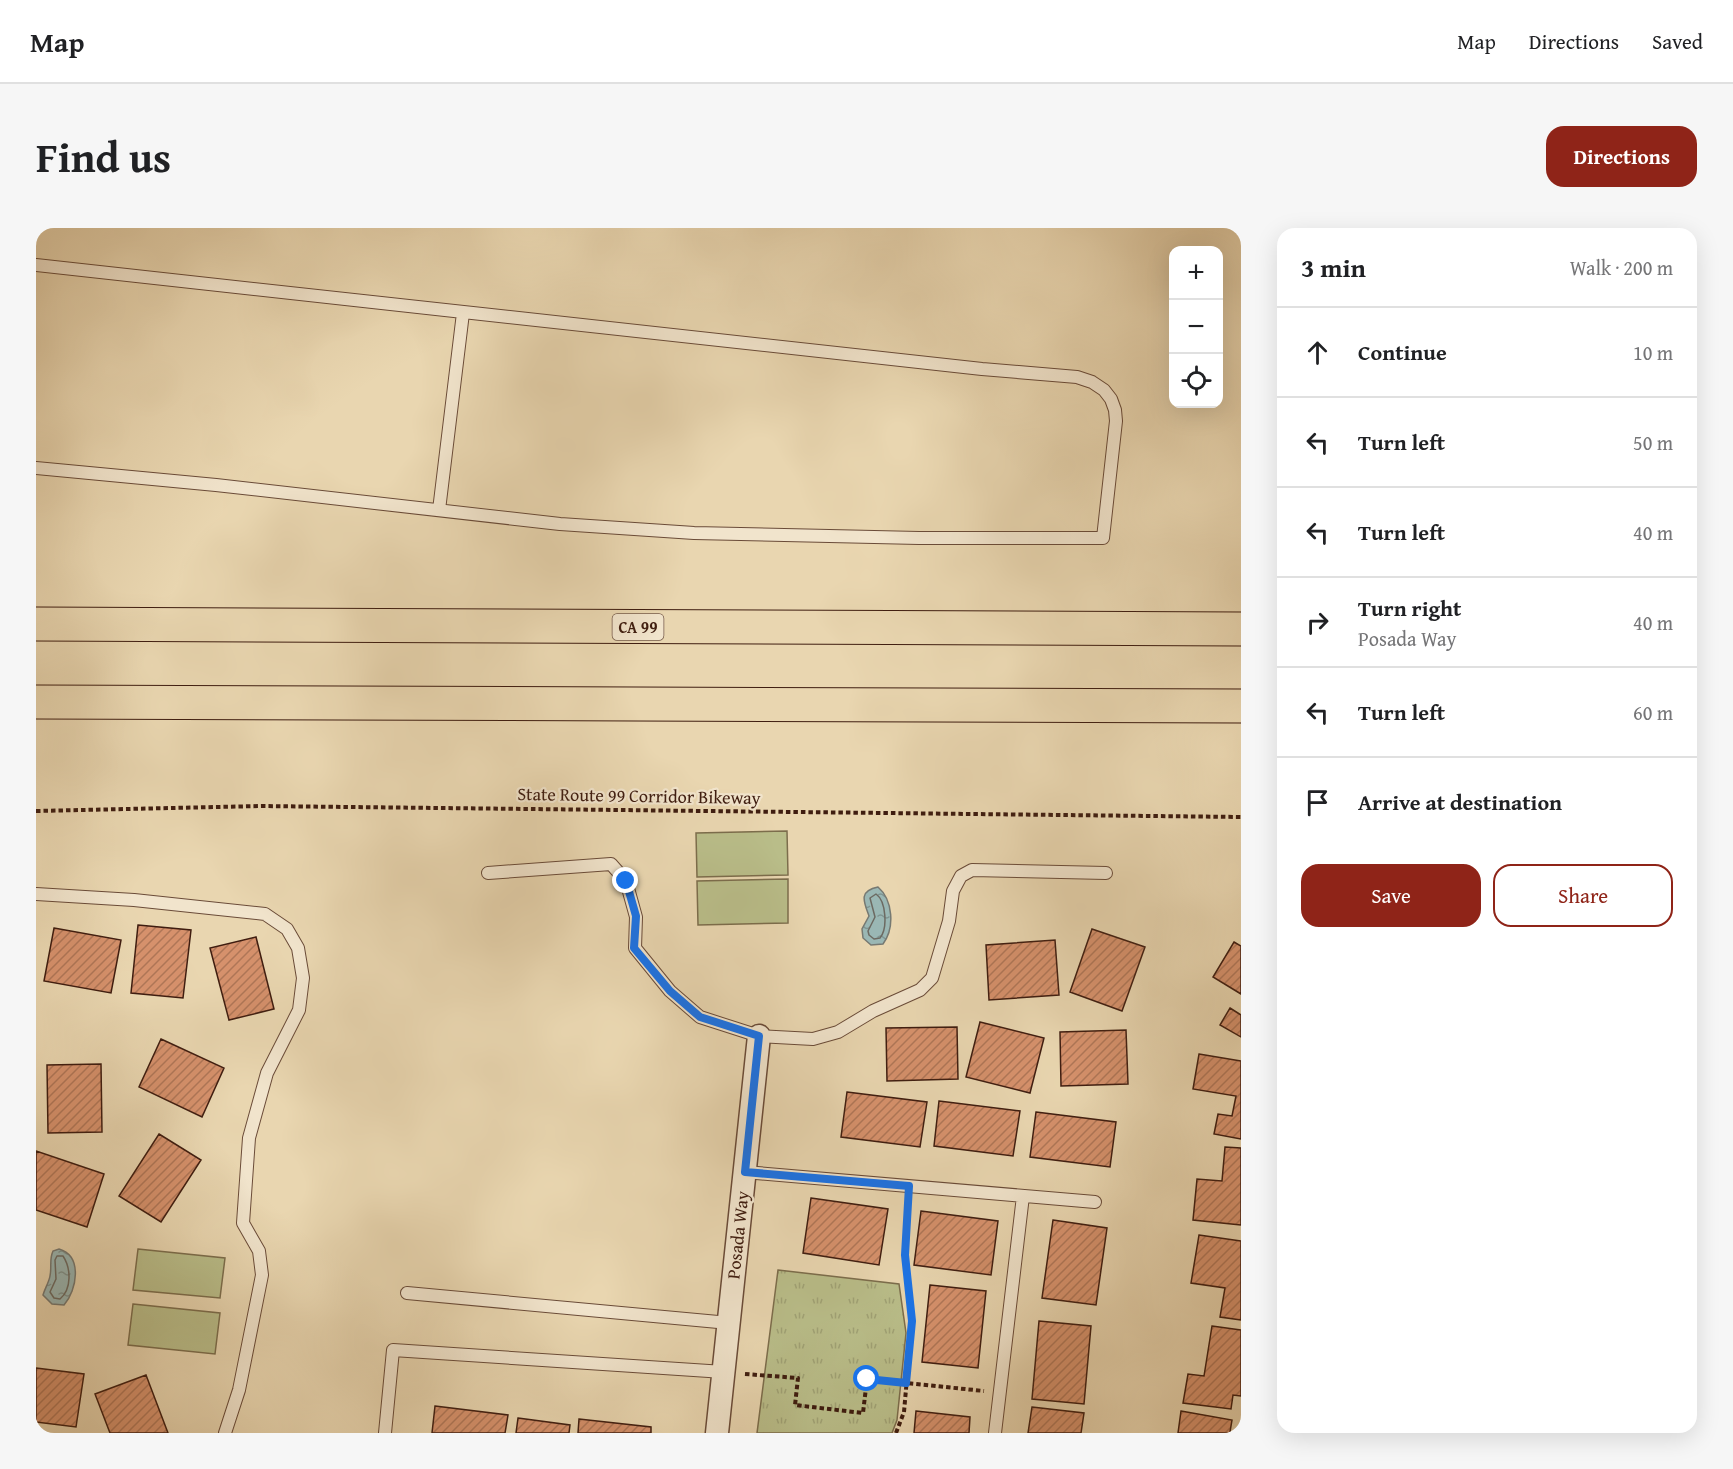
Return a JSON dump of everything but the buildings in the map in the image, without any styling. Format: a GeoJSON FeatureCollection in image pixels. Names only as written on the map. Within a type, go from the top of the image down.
{"type":"FeatureCollection","features":[{"type":"Feature","properties":{"kind":"highway","name":"CA 99"},"geometry":{"type":"LineString","coordinates":[[36,624],[1241,629]]}},
{"type":"Feature","properties":{"kind":"highway"},"geometry":{"type":"LineString","coordinates":[[36,702],[1241,706]]}},
{"type":"Feature","properties":{"kind":"street","name":"Posada Way"},"geometry":{"type":"LineString","coordinates":[[717,1433],[759,1036]]}},
{"type":"Feature","properties":{"kind":"lane"},"geometry":{"type":"LineString","coordinates":[[36,265],[982,369],[1077,377],[1092,382],[1104,390],[1111,399],[1116,421],[1103,538],[919,538],[694,533],[561,524],[216,485],[36,468]]}},
{"type":"Feature","properties":{"kind":"lane"},"geometry":{"type":"LineString","coordinates":[[439,510],[463,313]]}},
{"type":"Feature","properties":{"kind":"lane"},"geometry":{"type":"LineString","coordinates":[[488,873],[611,864],[626,881],[636,916],[634,948],[670,991],[700,1017],[759,1036],[813,1039],[838,1032],[873,1011],[920,990],[932,978],[949,921],[953,891],[961,876],[972,870],[1106,873]]}},
{"type":"Feature","properties":{"kind":"lane"},"geometry":{"type":"LineString","coordinates":[[36,894],[134,900],[265,914],[287,929],[298,948],[303,978],[299,1011],[267,1074],[249,1138],[243,1223],[259,1251],[262,1275],[238,1390],[225,1433]]}},
{"type":"Feature","properties":{"kind":"lane"},"geometry":{"type":"LineString","coordinates":[[745,1172],[1095,1202]]}},
{"type":"Feature","properties":{"kind":"lane"},"geometry":{"type":"LineString","coordinates":[[995,1433],[1023,1196]]}},
{"type":"Feature","properties":{"kind":"lane"},"geometry":{"type":"LineString","coordinates":[[408,1293],[729,1323]]}},
{"type":"Feature","properties":{"kind":"lane"},"geometry":{"type":"LineString","coordinates":[[386,1433],[393,1350],[724,1372]]}},
{"type":"Feature","properties":{"kind":"path","name":"State Route 99 Corridor Bikeway"},"geometry":{"type":"LineString","coordinates":[[36,811],[273,806],[1241,817]]}},
{"type":"Feature","properties":{"kind":"path"},"geometry":{"type":"LineString","coordinates":[[896,1433],[904,1412],[912,1321],[905,1255],[909,1186]]}},
{"type":"Feature","properties":{"kind":"path"},"geometry":{"type":"LineString","coordinates":[[724,1372],[798,1378],[795,1405],[863,1413],[867,1379],[1000,1393]]}},
{"type":"Feature","properties":{"kind":"green space"},"geometry":{"type":"Polygon","coordinates":[[[787,831],[788,875],[697,877],[696,833],[787,831]]]}},
{"type":"Feature","properties":{"kind":"green space"},"geometry":{"type":"Polygon","coordinates":[[[788,879],[788,923],[698,925],[697,881],[788,879]]]}},
{"type":"Feature","properties":{"kind":"green space"},"geometry":{"type":"Polygon","coordinates":[[[138,1249],[225,1258],[220,1298],[133,1290],[138,1249]]]}},
{"type":"Feature","properties":{"kind":"green space"},"geometry":{"type":"Polygon","coordinates":[[[778,1270],[899,1284],[906,1333],[897,1420],[892,1433],[757,1433],[778,1270]]]}},
{"type":"Feature","properties":{"kind":"green space"},"geometry":{"type":"Polygon","coordinates":[[[133,1304],[220,1313],[215,1354],[128,1345],[133,1304]]]}},
{"type":"Feature","properties":{"kind":"water"},"geometry":{"type":"Polygon","coordinates":[[[878,887],[887,899],[891,922],[883,944],[871,945],[863,938],[862,929],[869,916],[864,898],[867,891],[878,887]]]}},
{"type":"Feature","properties":{"kind":"water"},"geometry":{"type":"Polygon","coordinates":[[[59,1249],[67,1253],[75,1266],[72,1291],[64,1305],[52,1304],[43,1295],[50,1276],[53,1251],[59,1249]]]}},
{"type":"Feature","properties":{"kind":"route"},"geometry":{"type":"LineString","coordinates":[[626,881],[636,916],[634,948],[670,991],[700,1017],[759,1036],[745,1172],[909,1186],[905,1255],[912,1321],[906,1383],[867,1379]]}}]}
